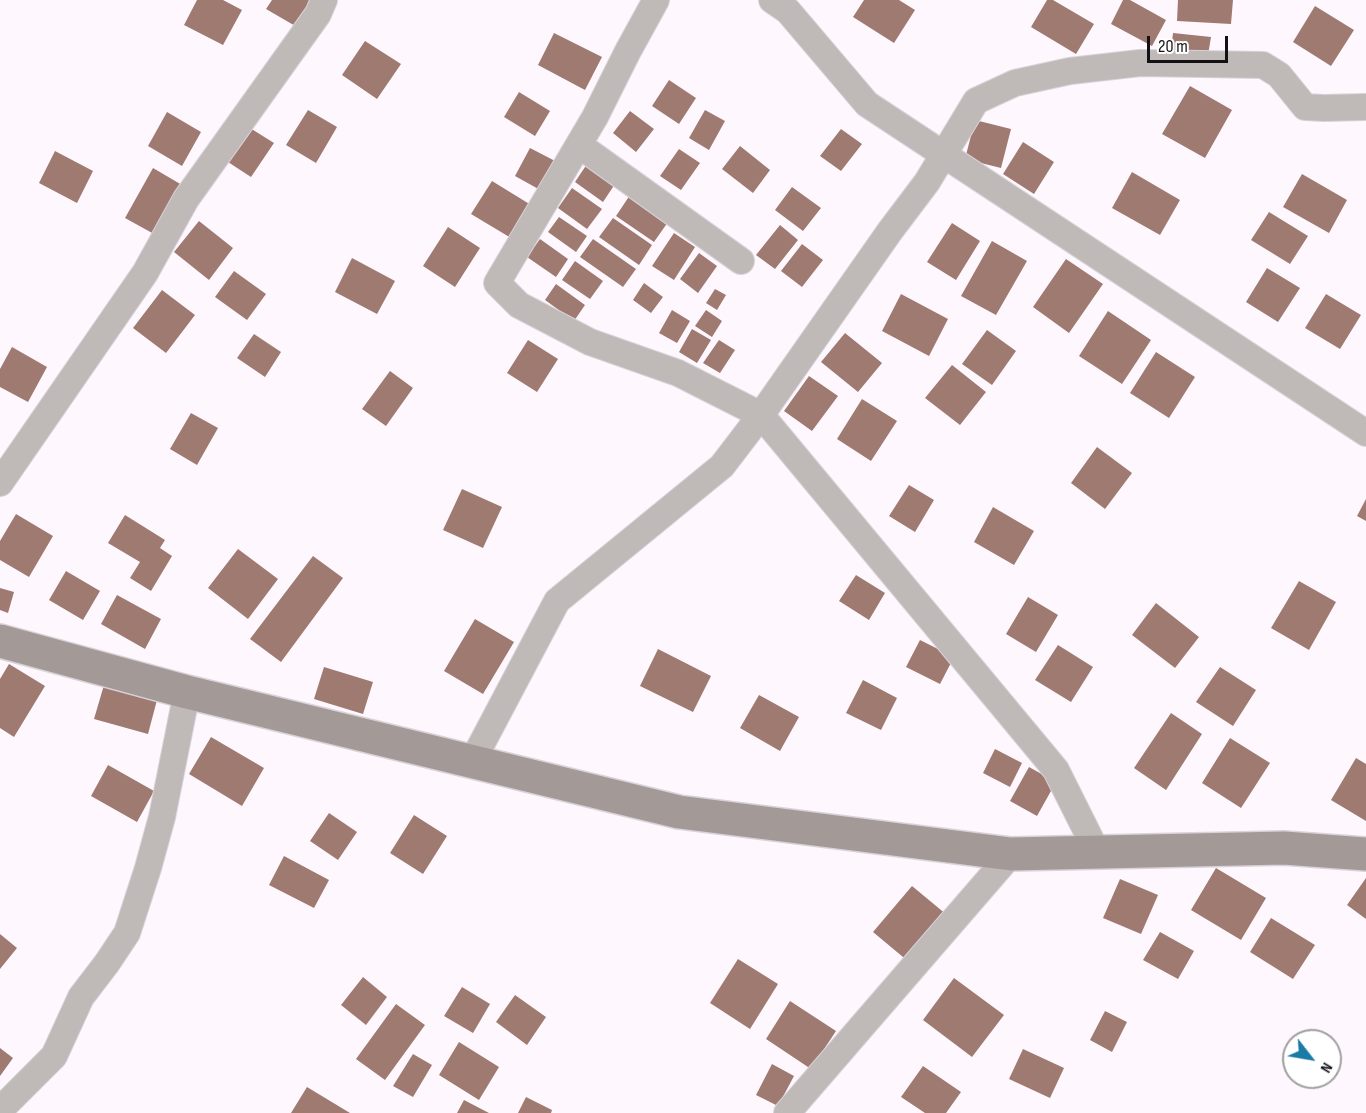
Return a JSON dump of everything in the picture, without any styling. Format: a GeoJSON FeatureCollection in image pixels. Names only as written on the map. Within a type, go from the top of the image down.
{"type":"FeatureCollection","features":[{"type":"Feature","properties":{"kind":"main road"},"geometry":{"type":"LineString","coordinates":[[0,641],[187,692],[679,812],[1011,854],[1284,848],[1366,854]]}},
{"type":"Feature","properties":{"kind":"street"},"geometry":{"type":"LineString","coordinates":[[0,483],[145,273],[186,199],[318,14],[324,0]]}},
{"type":"Feature","properties":{"kind":"street"},"geometry":{"type":"LineString","coordinates":[[656,0],[627,51],[595,117],[497,283],[519,305],[590,342],[678,373],[762,415],[1056,770],[1097,852]]}},
{"type":"Feature","properties":{"kind":"street"},"geometry":{"type":"LineString","coordinates":[[772,0],[788,11],[867,104],[1366,433]]}},
{"type":"Feature","properties":{"kind":"street"},"geometry":{"type":"LineString","coordinates":[[472,762],[557,601],[722,466],[762,415],[890,231],[927,182],[976,100],[1015,83],[1082,69],[1140,63],[1263,65],[1279,75],[1305,107],[1366,107]]}},
{"type":"Feature","properties":{"kind":"street"},"geometry":{"type":"LineString","coordinates":[[579,145],[741,261]]}},
{"type":"Feature","properties":{"kind":"street"},"geometry":{"type":"LineString","coordinates":[[5,1110],[54,1056],[81,997],[127,933],[162,817],[187,692]]}},
{"type":"Feature","properties":{"kind":"street"},"geometry":{"type":"LineString","coordinates":[[787,1113],[1011,854]]}},
{"type":"Feature","properties":{"kind":"building"},"geometry":{"type":"Polygon","coordinates":[[[197,0],[223,0],[242,10],[223,45],[184,25],[197,0]]]}},
{"type":"Feature","properties":{"kind":"building"},"geometry":{"type":"Polygon","coordinates":[[[272,0],[313,0],[297,27],[266,9],[272,0]]]}},
{"type":"Feature","properties":{"kind":"building"},"geometry":{"type":"Polygon","coordinates":[[[864,0],[899,0],[915,10],[894,43],[853,17],[864,0]]]}},
{"type":"Feature","properties":{"kind":"building"},"geometry":{"type":"Polygon","coordinates":[[[1047,0],[1053,0],[1094,24],[1076,54],[1031,27],[1047,0]]]}},
{"type":"Feature","properties":{"kind":"building"},"geometry":{"type":"Polygon","coordinates":[[[1123,0],[1130,0],[1166,20],[1152,46],[1111,24],[1123,0]]]}},
{"type":"Feature","properties":{"kind":"building"},"geometry":{"type":"Polygon","coordinates":[[[1178,0],[1233,0],[1231,24],[1177,21],[1178,0]]]}},
{"type":"Feature","properties":{"kind":"building"},"geometry":{"type":"Polygon","coordinates":[[[1315,6],[1354,30],[1331,66],[1293,42],[1315,6]]]}},
{"type":"Feature","properties":{"kind":"building"},"geometry":{"type":"Polygon","coordinates":[[[554,33],[602,57],[585,90],[538,65],[554,33]]]}},
{"type":"Feature","properties":{"kind":"building"},"geometry":{"type":"Polygon","coordinates":[[[1173,33],[1211,37],[1208,55],[1171,52],[1173,33]]]}},
{"type":"Feature","properties":{"kind":"building"},"geometry":{"type":"Polygon","coordinates":[[[365,41],[401,64],[377,99],[342,75],[365,41]]]}},
{"type":"Feature","properties":{"kind":"building"},"geometry":{"type":"Polygon","coordinates":[[[669,80],[696,98],[679,124],[652,106],[669,80]]]}},
{"type":"Feature","properties":{"kind":"building"},"geometry":{"type":"Polygon","coordinates":[[[1190,86],[1232,110],[1205,158],[1162,134],[1190,86]]]}},
{"type":"Feature","properties":{"kind":"building"},"geometry":{"type":"Polygon","coordinates":[[[519,92],[550,111],[535,136],[504,117],[519,92]]]}},
{"type":"Feature","properties":{"kind":"building"},"geometry":{"type":"Polygon","coordinates":[[[308,110],[337,127],[316,163],[286,145],[308,110]]]}},
{"type":"Feature","properties":{"kind":"building"},"geometry":{"type":"Polygon","coordinates":[[[705,110],[725,121],[709,150],[689,138],[705,110]]]}},
{"type":"Feature","properties":{"kind":"building"},"geometry":{"type":"Polygon","coordinates":[[[630,111],[654,129],[636,152],[613,133],[630,111]]]}},
{"type":"Feature","properties":{"kind":"building"},"geometry":{"type":"Polygon","coordinates":[[[167,112],[201,132],[182,166],[148,146],[167,112]]]}},
{"type":"Feature","properties":{"kind":"building"},"geometry":{"type":"Polygon","coordinates":[[[975,120],[1011,129],[1001,168],[965,159],[975,120]]]}},
{"type":"Feature","properties":{"kind":"building"},"geometry":{"type":"Polygon","coordinates":[[[250,128],[274,143],[251,177],[228,162],[250,128]]]}},
{"type":"Feature","properties":{"kind":"building"},"geometry":{"type":"Polygon","coordinates":[[[841,129],[862,144],[841,171],[820,156],[841,129]]]}},
{"type":"Feature","properties":{"kind":"building"},"geometry":{"type":"Polygon","coordinates":[[[1023,142],[1054,162],[1034,194],[1003,174],[1023,142]]]}},
{"type":"Feature","properties":{"kind":"building"},"geometry":{"type":"Polygon","coordinates":[[[740,146],[770,170],[753,193],[722,169],[740,146]]]}},
{"type":"Feature","properties":{"kind":"building"},"geometry":{"type":"Polygon","coordinates":[[[530,148],[557,162],[542,191],[515,176],[530,148]]]}},
{"type":"Feature","properties":{"kind":"building"},"geometry":{"type":"Polygon","coordinates":[[[679,149],[700,163],[681,190],[660,176],[679,149]]]}},
{"type":"Feature","properties":{"kind":"building"},"geometry":{"type":"Polygon","coordinates":[[[55,151],[93,171],[77,203],[39,183],[55,151]]]}},
{"type":"Feature","properties":{"kind":"building"},"geometry":{"type":"Polygon","coordinates":[[[587,164],[615,184],[603,202],[575,182],[587,164]]]}},
{"type":"Feature","properties":{"kind":"building"},"geometry":{"type":"Polygon","coordinates":[[[153,168],[182,185],[154,234],[125,218],[153,168]]]}},
{"type":"Feature","properties":{"kind":"building"},"geometry":{"type":"Polygon","coordinates":[[[1132,172],[1180,200],[1160,235],[1112,208],[1132,172]]]}},
{"type":"Feature","properties":{"kind":"building"},"geometry":{"type":"Polygon","coordinates":[[[1302,174],[1347,200],[1329,233],[1283,207],[1302,174]]]}},
{"type":"Feature","properties":{"kind":"building"},"geometry":{"type":"Polygon","coordinates":[[[492,181],[531,205],[511,238],[471,214],[492,181]]]}},
{"type":"Feature","properties":{"kind":"building"},"geometry":{"type":"Polygon","coordinates":[[[792,187],[821,208],[803,231],[775,210],[792,187]]]}},
{"type":"Feature","properties":{"kind":"building"},"geometry":{"type":"Polygon","coordinates":[[[572,188],[602,209],[587,229],[558,208],[572,188]]]}},
{"type":"Feature","properties":{"kind":"building"},"geometry":{"type":"Polygon","coordinates":[[[630,195],[668,222],[654,242],[616,216],[630,195]]]}},
{"type":"Feature","properties":{"kind":"building"},"geometry":{"type":"Polygon","coordinates":[[[1269,212],[1308,236],[1290,264],[1251,240],[1269,212]]]}},
{"type":"Feature","properties":{"kind":"building"},"geometry":{"type":"Polygon","coordinates":[[[559,217],[587,236],[576,252],[548,232],[559,217]]]}},
{"type":"Feature","properties":{"kind":"building"},"geometry":{"type":"Polygon","coordinates":[[[613,218],[652,245],[639,265],[599,237],[613,218]]]}},
{"type":"Feature","properties":{"kind":"building"},"geometry":{"type":"Polygon","coordinates":[[[199,221],[233,248],[209,280],[174,252],[199,221]]]}},
{"type":"Feature","properties":{"kind":"building"},"geometry":{"type":"Polygon","coordinates":[[[952,223],[980,241],[956,280],[927,262],[952,223]]]}},
{"type":"Feature","properties":{"kind":"building"},"geometry":{"type":"Polygon","coordinates":[[[780,225],[798,240],[775,269],[756,255],[780,225]]]}},
{"type":"Feature","properties":{"kind":"building"},"geometry":{"type":"Polygon","coordinates":[[[448,227],[480,248],[455,287],[423,266],[448,227]]]}},
{"type":"Feature","properties":{"kind":"building"},"geometry":{"type":"Polygon","coordinates":[[[674,233],[695,247],[674,280],[652,266],[674,233]]]}},
{"type":"Feature","properties":{"kind":"building"},"geometry":{"type":"Polygon","coordinates":[[[540,239],[568,259],[556,277],[527,257],[540,239]]]}},
{"type":"Feature","properties":{"kind":"building"},"geometry":{"type":"Polygon","coordinates":[[[593,239],[636,269],[623,287],[580,257],[593,239]]]}},
{"type":"Feature","properties":{"kind":"building"},"geometry":{"type":"Polygon","coordinates":[[[992,241],[1027,261],[996,315],[961,296],[992,241]]]}},
{"type":"Feature","properties":{"kind":"building"},"geometry":{"type":"Polygon","coordinates":[[[802,244],[823,260],[802,287],[781,271],[802,244]]]}},
{"type":"Feature","properties":{"kind":"building"},"geometry":{"type":"Polygon","coordinates":[[[699,253],[717,266],[698,293],[680,279],[699,253]]]}},
{"type":"Feature","properties":{"kind":"building"},"geometry":{"type":"Polygon","coordinates":[[[352,258],[395,281],[377,314],[335,292],[352,258]]]}},
{"type":"Feature","properties":{"kind":"building"},"geometry":{"type":"Polygon","coordinates":[[[1066,259],[1103,284],[1069,333],[1033,307],[1066,259]]]}},
{"type":"Feature","properties":{"kind":"building"},"geometry":{"type":"Polygon","coordinates":[[[575,261],[603,281],[590,299],[562,280],[575,261]]]}},
{"type":"Feature","properties":{"kind":"building"},"geometry":{"type":"Polygon","coordinates":[[[1267,268],[1300,288],[1278,322],[1246,302],[1267,268]]]}},
{"type":"Feature","properties":{"kind":"building"},"geometry":{"type":"Polygon","coordinates":[[[234,271],[266,294],[247,320],[215,297],[234,271]]]}},
{"type":"Feature","properties":{"kind":"building"},"geometry":{"type":"Polygon","coordinates":[[[644,283],[663,297],[651,313],[633,300],[644,283]]]}},
{"type":"Feature","properties":{"kind":"building"},"geometry":{"type":"Polygon","coordinates":[[[556,284],[585,305],[574,321],[545,300],[556,284]]]}},
{"type":"Feature","properties":{"kind":"building"},"geometry":{"type":"Polygon","coordinates":[[[715,289],[726,295],[717,310],[706,303],[715,289]]]}},
{"type":"Feature","properties":{"kind":"building"},"geometry":{"type":"Polygon","coordinates":[[[162,290],[195,315],[166,353],[133,328],[162,290]]]}},
{"type":"Feature","properties":{"kind":"building"},"geometry":{"type":"Polygon","coordinates":[[[901,294],[948,319],[929,356],[882,331],[901,294]]]}},
{"type":"Feature","properties":{"kind":"building"},"geometry":{"type":"Polygon","coordinates":[[[1326,294],[1361,315],[1340,349],[1305,328],[1326,294]]]}},
{"type":"Feature","properties":{"kind":"building"},"geometry":{"type":"Polygon","coordinates":[[[672,310],[690,321],[677,343],[659,333],[672,310]]]}},
{"type":"Feature","properties":{"kind":"building"},"geometry":{"type":"Polygon","coordinates":[[[706,310],[722,321],[712,337],[695,326],[706,310]]]}},
{"type":"Feature","properties":{"kind":"building"},"geometry":{"type":"Polygon","coordinates":[[[1108,311],[1151,340],[1122,384],[1079,356],[1108,311]]]}},
{"type":"Feature","properties":{"kind":"building"},"geometry":{"type":"Polygon","coordinates":[[[692,329],[711,340],[697,363],[679,352],[692,329]]]}},
{"type":"Feature","properties":{"kind":"building"},"geometry":{"type":"Polygon","coordinates":[[[987,330],[1016,351],[992,385],[962,364],[987,330]]]}},
{"type":"Feature","properties":{"kind":"building"},"geometry":{"type":"Polygon","coordinates":[[[845,333],[882,363],[858,392],[821,362],[845,333]]]}},
{"type":"Feature","properties":{"kind":"building"},"geometry":{"type":"Polygon","coordinates":[[[254,334],[281,352],[265,377],[237,358],[254,334]]]}},
{"type":"Feature","properties":{"kind":"building"},"geometry":{"type":"Polygon","coordinates":[[[528,340],[558,359],[537,392],[507,373],[528,340]]]}},
{"type":"Feature","properties":{"kind":"building"},"geometry":{"type":"Polygon","coordinates":[[[719,340],[735,350],[720,373],[703,363],[719,340]]]}},
{"type":"Feature","properties":{"kind":"building"},"geometry":{"type":"Polygon","coordinates":[[[12,347],[47,367],[28,402],[0,387],[0,369],[12,347]]]}},
{"type":"Feature","properties":{"kind":"building"},"geometry":{"type":"Polygon","coordinates":[[[1156,352],[1195,377],[1169,418],[1130,393],[1156,352]]]}},
{"type":"Feature","properties":{"kind":"building"},"geometry":{"type":"Polygon","coordinates":[[[952,365],[986,392],[960,425],[925,398],[952,365]]]}},
{"type":"Feature","properties":{"kind":"building"},"geometry":{"type":"Polygon","coordinates":[[[390,371],[413,388],[386,426],[362,409],[390,371]]]}},
{"type":"Feature","properties":{"kind":"building"},"geometry":{"type":"Polygon","coordinates":[[[809,376],[838,396],[812,431],[784,411],[809,376]]]}},
{"type":"Feature","properties":{"kind":"building"},"geometry":{"type":"Polygon","coordinates":[[[862,399],[897,421],[871,461],[837,439],[862,399]]]}},
{"type":"Feature","properties":{"kind":"building"},"geometry":{"type":"Polygon","coordinates":[[[191,413],[218,428],[197,465],[170,449],[191,413]]]}},
{"type":"Feature","properties":{"kind":"building"},"geometry":{"type":"Polygon","coordinates":[[[1097,447],[1132,473],[1105,509],[1071,483],[1097,447]]]}},
{"type":"Feature","properties":{"kind":"building"},"geometry":{"type":"Polygon","coordinates":[[[909,485],[934,500],[915,532],[889,516],[909,485]]]}},
{"type":"Feature","properties":{"kind":"building"},"geometry":{"type":"Polygon","coordinates":[[[462,489],[502,507],[483,548],[443,530],[462,489]]]}},
{"type":"Feature","properties":{"kind":"building"},"geometry":{"type":"Polygon","coordinates":[[[1366,499],[1366,521],[1357,516],[1366,499]]]}},
{"type":"Feature","properties":{"kind":"building"},"geometry":{"type":"Polygon","coordinates":[[[993,507],[1034,531],[1014,565],[974,542],[993,507]]]}},
{"type":"Feature","properties":{"kind":"building"},"geometry":{"type":"Polygon","coordinates":[[[16,514],[53,536],[29,577],[0,560],[0,541],[16,514]]]}},
{"type":"Feature","properties":{"kind":"building"},"geometry":{"type":"Polygon","coordinates":[[[125,515],[165,540],[160,548],[172,556],[151,591],[130,578],[140,562],[108,543],[125,515]]]}},
{"type":"Feature","properties":{"kind":"building"},"geometry":{"type":"Polygon","coordinates":[[[238,549],[278,579],[248,619],[208,588],[238,549]]]}},
{"type":"Feature","properties":{"kind":"building"},"geometry":{"type":"Polygon","coordinates":[[[313,556],[343,578],[281,662],[250,639],[313,556]]]}},
{"type":"Feature","properties":{"kind":"building"},"geometry":{"type":"Polygon","coordinates":[[[66,571],[100,591],[83,620],[49,600],[66,571]]]}},
{"type":"Feature","properties":{"kind":"building"},"geometry":{"type":"Polygon","coordinates":[[[856,575],[885,593],[869,620],[839,601],[856,575]]]}},
{"type":"Feature","properties":{"kind":"building"},"geometry":{"type":"Polygon","coordinates":[[[1299,581],[1336,602],[1309,650],[1271,628],[1299,581]]]}},
{"type":"Feature","properties":{"kind":"building"},"geometry":{"type":"Polygon","coordinates":[[[0,588],[14,592],[8,613],[0,610],[0,588]]]}},
{"type":"Feature","properties":{"kind":"building"},"geometry":{"type":"Polygon","coordinates":[[[117,595],[161,619],[145,649],[101,624],[117,595]]]}},
{"type":"Feature","properties":{"kind":"building"},"geometry":{"type":"Polygon","coordinates":[[[1028,597],[1058,615],[1036,652],[1006,634],[1028,597]]]}},
{"type":"Feature","properties":{"kind":"building"},"geometry":{"type":"Polygon","coordinates":[[[1156,603],[1199,637],[1175,668],[1132,635],[1156,603]]]}},
{"type":"Feature","properties":{"kind":"building"},"geometry":{"type":"Polygon","coordinates":[[[475,619],[514,642],[483,694],[444,671],[475,619]]]}},
{"type":"Feature","properties":{"kind":"building"},"geometry":{"type":"Polygon","coordinates":[[[920,640],[954,657],[940,684],[906,667],[920,640]]]}},
{"type":"Feature","properties":{"kind":"building"},"geometry":{"type":"Polygon","coordinates":[[[1058,645],[1093,667],[1071,702],[1035,680],[1058,645]]]}},
{"type":"Feature","properties":{"kind":"building"},"geometry":{"type":"Polygon","coordinates":[[[658,649],[711,676],[693,712],[640,686],[658,649]]]}},
{"type":"Feature","properties":{"kind":"building"},"geometry":{"type":"Polygon","coordinates":[[[9,664],[45,686],[14,737],[0,728],[0,679],[9,664]]]}},
{"type":"Feature","properties":{"kind":"building"},"geometry":{"type":"Polygon","coordinates":[[[324,667],[373,682],[363,714],[314,699],[324,667]]]}},
{"type":"Feature","properties":{"kind":"building"},"geometry":{"type":"Polygon","coordinates":[[[1220,667],[1256,690],[1233,726],[1196,702],[1220,667]]]}},
{"type":"Feature","properties":{"kind":"building"},"geometry":{"type":"Polygon","coordinates":[[[863,680],[897,698],[881,730],[846,713],[863,680]]]}},
{"type":"Feature","properties":{"kind":"building"},"geometry":{"type":"Polygon","coordinates":[[[104,685],[157,700],[148,734],[94,719],[104,685]]]}},
{"type":"Feature","properties":{"kind":"building"},"geometry":{"type":"Polygon","coordinates":[[[759,695],[799,717],[780,751],[740,728],[759,695]]]}},
{"type":"Feature","properties":{"kind":"building"},"geometry":{"type":"Polygon","coordinates":[[[1171,713],[1202,734],[1166,790],[1134,768],[1171,713]]]}},
{"type":"Feature","properties":{"kind":"building"},"geometry":{"type":"Polygon","coordinates":[[[211,737],[264,768],[242,806],[189,774],[211,737]]]}},
{"type":"Feature","properties":{"kind":"building"},"geometry":{"type":"Polygon","coordinates":[[[1230,738],[1270,763],[1241,808],[1202,783],[1230,738]]]}},
{"type":"Feature","properties":{"kind":"building"},"geometry":{"type":"Polygon","coordinates":[[[995,749],[1022,763],[1010,787],[983,773],[995,749]]]}},
{"type":"Feature","properties":{"kind":"building"},"geometry":{"type":"Polygon","coordinates":[[[1356,758],[1366,764],[1366,821],[1331,800],[1356,758]]]}},
{"type":"Feature","properties":{"kind":"building"},"geometry":{"type":"Polygon","coordinates":[[[108,765],[154,791],[137,822],[91,796],[108,765]]]}},
{"type":"Feature","properties":{"kind":"building"},"geometry":{"type":"Polygon","coordinates":[[[1029,767],[1056,782],[1037,816],[1010,801],[1029,767]]]}},
{"type":"Feature","properties":{"kind":"building"},"geometry":{"type":"Polygon","coordinates":[[[329,813],[357,832],[338,860],[310,841],[329,813]]]}},
{"type":"Feature","properties":{"kind":"building"},"geometry":{"type":"Polygon","coordinates":[[[414,815],[447,836],[423,874],[390,853],[414,815]]]}},
{"type":"Feature","properties":{"kind":"building"},"geometry":{"type":"Polygon","coordinates":[[[284,856],[329,880],[314,908],[269,885],[284,856]]]}},
{"type":"Feature","properties":{"kind":"building"},"geometry":{"type":"Polygon","coordinates":[[[1216,868],[1266,898],[1241,940],[1191,910],[1216,868]]]}},
{"type":"Feature","properties":{"kind":"building"},"geometry":{"type":"Polygon","coordinates":[[[1366,878],[1366,919],[1347,905],[1366,878]]]}},
{"type":"Feature","properties":{"kind":"building"},"geometry":{"type":"Polygon","coordinates":[[[1120,879],[1158,895],[1141,934],[1103,918],[1120,879]]]}},
{"type":"Feature","properties":{"kind":"building"},"geometry":{"type":"Polygon","coordinates":[[[912,886],[947,915],[909,962],[873,932],[912,886]]]}},
{"type":"Feature","properties":{"kind":"building"},"geometry":{"type":"Polygon","coordinates":[[[1271,918],[1315,945],[1293,979],[1250,952],[1271,918]]]}},
{"type":"Feature","properties":{"kind":"building"},"geometry":{"type":"Polygon","coordinates":[[[1160,932],[1194,951],[1178,979],[1143,960],[1160,932]]]}},
{"type":"Feature","properties":{"kind":"building"},"geometry":{"type":"Polygon","coordinates":[[[0,934],[17,948],[0,969],[0,934]]]}},
{"type":"Feature","properties":{"kind":"building"},"geometry":{"type":"Polygon","coordinates":[[[738,959],[778,984],[750,1029],[710,1003],[738,959]]]}},
{"type":"Feature","properties":{"kind":"building"},"geometry":{"type":"Polygon","coordinates":[[[363,977],[387,997],[366,1025],[341,1005],[363,977]]]}},
{"type":"Feature","properties":{"kind":"building"},"geometry":{"type":"Polygon","coordinates":[[[954,978],[1004,1015],[972,1057],[923,1020],[954,978]]]}},
{"type":"Feature","properties":{"kind":"building"},"geometry":{"type":"Polygon","coordinates":[[[462,987],[490,1004],[473,1033],[444,1016],[462,987]]]}},
{"type":"Feature","properties":{"kind":"building"},"geometry":{"type":"Polygon","coordinates":[[[515,995],[546,1017],[527,1045],[496,1022],[515,995]]]}},
{"type":"Feature","properties":{"kind":"building"},"geometry":{"type":"Polygon","coordinates":[[[790,1001],[836,1031],[811,1069],[766,1039],[790,1001]]]}},
{"type":"Feature","properties":{"kind":"building"},"geometry":{"type":"Polygon","coordinates":[[[396,1004],[425,1025],[385,1080],[356,1059],[396,1004]]]}},
{"type":"Feature","properties":{"kind":"building"},"geometry":{"type":"Polygon","coordinates":[[[1105,1011],[1127,1022],[1112,1052],[1090,1040],[1105,1011]]]}},
{"type":"Feature","properties":{"kind":"building"},"geometry":{"type":"Polygon","coordinates":[[[459,1042],[499,1067],[479,1100],[439,1075],[459,1042]]]}},
{"type":"Feature","properties":{"kind":"building"},"geometry":{"type":"Polygon","coordinates":[[[0,1048],[13,1058],[0,1076],[0,1048]]]}},
{"type":"Feature","properties":{"kind":"building"},"geometry":{"type":"Polygon","coordinates":[[[1023,1049],[1064,1068],[1050,1098],[1009,1079],[1023,1049]]]}},
{"type":"Feature","properties":{"kind":"building"},"geometry":{"type":"Polygon","coordinates":[[[413,1054],[432,1065],[413,1097],[393,1086],[413,1054]]]}},
{"type":"Feature","properties":{"kind":"building"},"geometry":{"type":"Polygon","coordinates":[[[772,1064],[794,1076],[778,1106],[756,1095],[772,1064]]]}},
{"type":"Feature","properties":{"kind":"building"},"geometry":{"type":"Polygon","coordinates":[[[923,1066],[961,1092],[946,1113],[925,1113],[901,1097],[923,1066]]]}},
{"type":"Feature","properties":{"kind":"building"},"geometry":{"type":"Polygon","coordinates":[[[307,1087],[350,1113],[291,1113],[307,1087]]]}},
{"type":"Feature","properties":{"kind":"building"},"geometry":{"type":"Polygon","coordinates":[[[526,1097],[552,1110],[551,1113],[518,1113],[526,1097]]]}},
{"type":"Feature","properties":{"kind":"building"},"geometry":{"type":"Polygon","coordinates":[[[464,1100],[489,1113],[457,1113],[464,1100]]]}}]}
